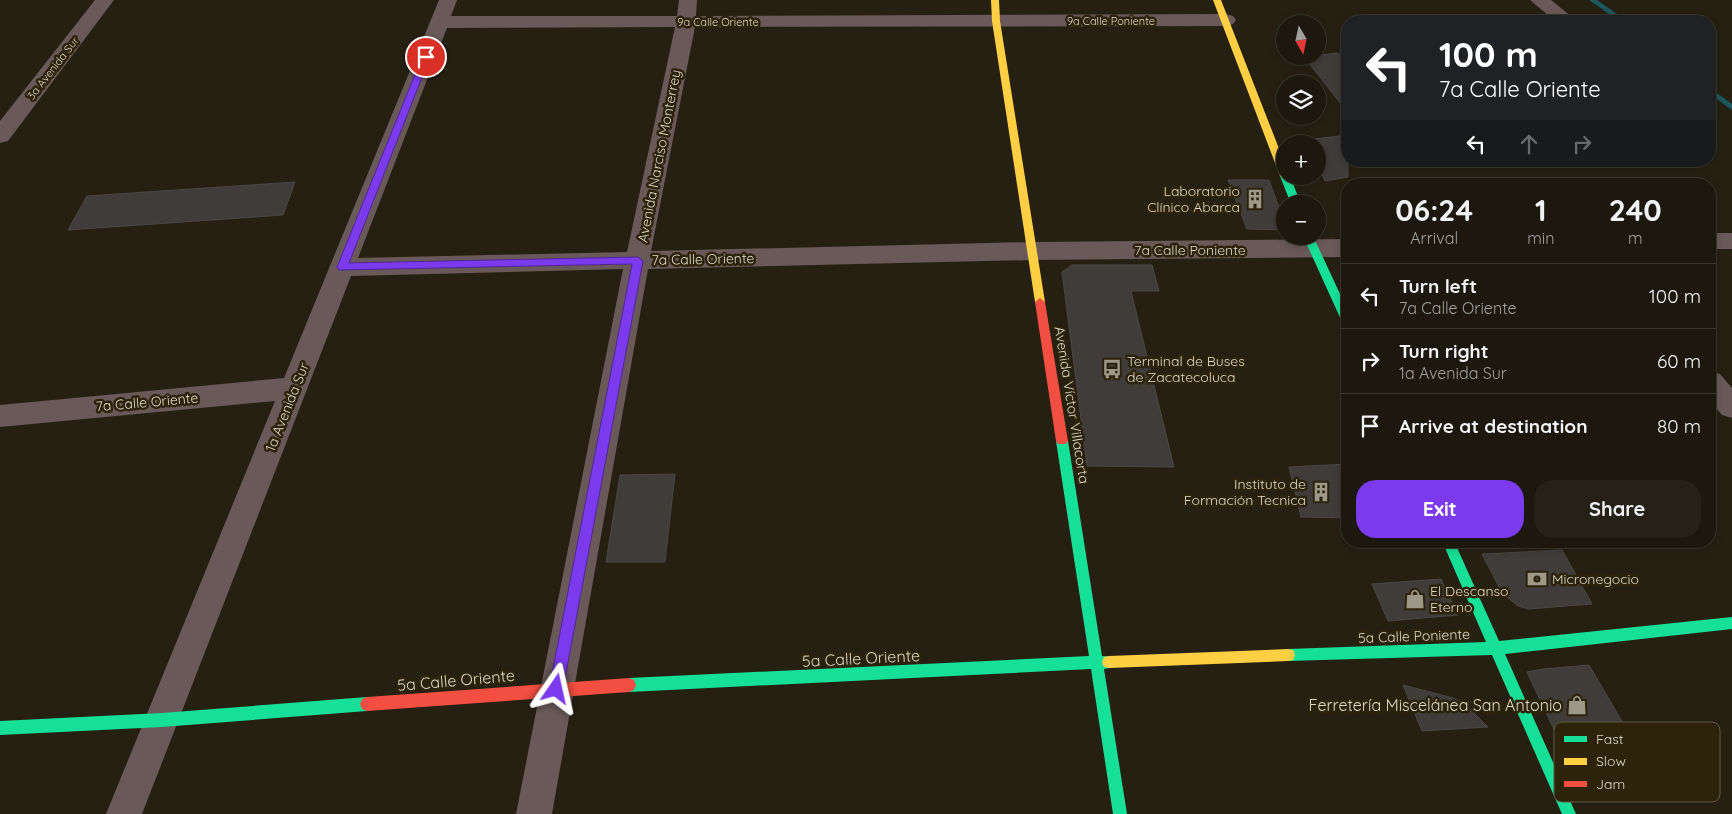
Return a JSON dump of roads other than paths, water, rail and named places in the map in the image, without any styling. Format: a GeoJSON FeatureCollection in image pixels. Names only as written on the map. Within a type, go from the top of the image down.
{"type":"FeatureCollection","features":[{"type":"Feature","properties":{"kind":"main road","name":"Avenida Víctor Villacorta"},"geometry":{"type":"LineString","coordinates":[[995,0],[996,22],[1120,814]]}},
{"type":"Feature","properties":{"kind":"main road"},"geometry":{"type":"LineString","coordinates":[[1217,0],[1276,152]]}},
{"type":"Feature","properties":{"kind":"main road"},"geometry":{"type":"LineString","coordinates":[[1311,245],[1341,309]]}},
{"type":"Feature","properties":{"kind":"main road"},"geometry":{"type":"LineString","coordinates":[[1451,548],[1554,779]]}},
{"type":"Feature","properties":{"kind":"main road","name":"5a Calle Poniente"},"geometry":{"type":"LineString","coordinates":[[1095,662],[1497,648],[1732,623]]}},
{"type":"Feature","properties":{"kind":"main road","name":"5a Calle Oriente"},"geometry":{"type":"LineString","coordinates":[[0,728],[162,720],[556,689],[1095,662]]}},
{"type":"Feature","properties":{"kind":"main road"},"geometry":{"type":"LineString","coordinates":[[1564,802],[1569,814]]}},
{"type":"Feature","properties":{"kind":"street","name":"3a Avenida Sur"},"geometry":{"type":"LineString","coordinates":[[0,136],[105,0]]}},
{"type":"Feature","properties":{"kind":"street"},"geometry":{"type":"LineString","coordinates":[[1539,0],[1559,15]]}},
{"type":"Feature","properties":{"kind":"street","name":"9a Calle Oriente"},"geometry":{"type":"LineString","coordinates":[[444,11],[687,11],[996,22]]}},
{"type":"Feature","properties":{"kind":"street","name":"1a Avenida Sur"},"geometry":{"type":"LineString","coordinates":[[124,814],[444,11]]}},
{"type":"Feature","properties":{"kind":"street","name":"Avenida Narciso Monterrey"},"geometry":{"type":"LineString","coordinates":[[534,814],[556,689],[687,11]]}},
{"type":"Feature","properties":{"kind":"street","name":"9a Calle Poniente"},"geometry":{"type":"LineString","coordinates":[[996,22],[1226,20]]}},
{"type":"Feature","properties":{"kind":"street"},"geometry":{"type":"LineString","coordinates":[[1716,241],[1732,242]]}},
{"type":"Feature","properties":{"kind":"street","name":"7a Calle Poniente"},"geometry":{"type":"LineString","coordinates":[[1033,252],[1276,244]]}},
{"type":"Feature","properties":{"kind":"street","name":"7a Calle Poniente"},"geometry":{"type":"LineString","coordinates":[[1325,245],[1341,247]]}},
{"type":"Feature","properties":{"kind":"street","name":"7a Calle Oriente"},"geometry":{"type":"LineString","coordinates":[[342,267],[1033,252]]}},
{"type":"Feature","properties":{"kind":"street","name":"7a Calle Oriente"},"geometry":{"type":"LineString","coordinates":[[0,416],[294,388]]}},
{"type":"Feature","properties":{"kind":"street"},"geometry":{"type":"LineString","coordinates":[[1716,389],[1732,407]]}},
{"type":"Feature","properties":{"kind":"waterway"},"geometry":{"type":"LineString","coordinates":[[1592,0],[1614,15]]}},
{"type":"Feature","properties":{"kind":"waterway"},"geometry":{"type":"LineString","coordinates":[[1716,95],[1732,108]]}},
{"type":"Feature","properties":{"kind":"place","name":"Laboratorio Clínico Abarca"},"geometry":{"type":"Point","coordinates":[1255,199]}},
{"type":"Feature","properties":{"kind":"place","name":"Terminal de Buses de Zacatecoluca"},"geometry":{"type":"Point","coordinates":[1112,369]}},
{"type":"Feature","properties":{"kind":"place","name":"Instituto de Formación Tecnica"},"geometry":{"type":"Point","coordinates":[1321,492]}},
{"type":"Feature","properties":{"kind":"place","name":"Micronegocio"},"geometry":{"type":"Point","coordinates":[1537,579]}},
{"type":"Feature","properties":{"kind":"place","name":"El Descanso Eterno"},"geometry":{"type":"Point","coordinates":[1415,599]}},
{"type":"Feature","properties":{"kind":"place","name":"Ferretería Miscelánea San Antonio"},"geometry":{"type":"Point","coordinates":[1577,705]}}]}
